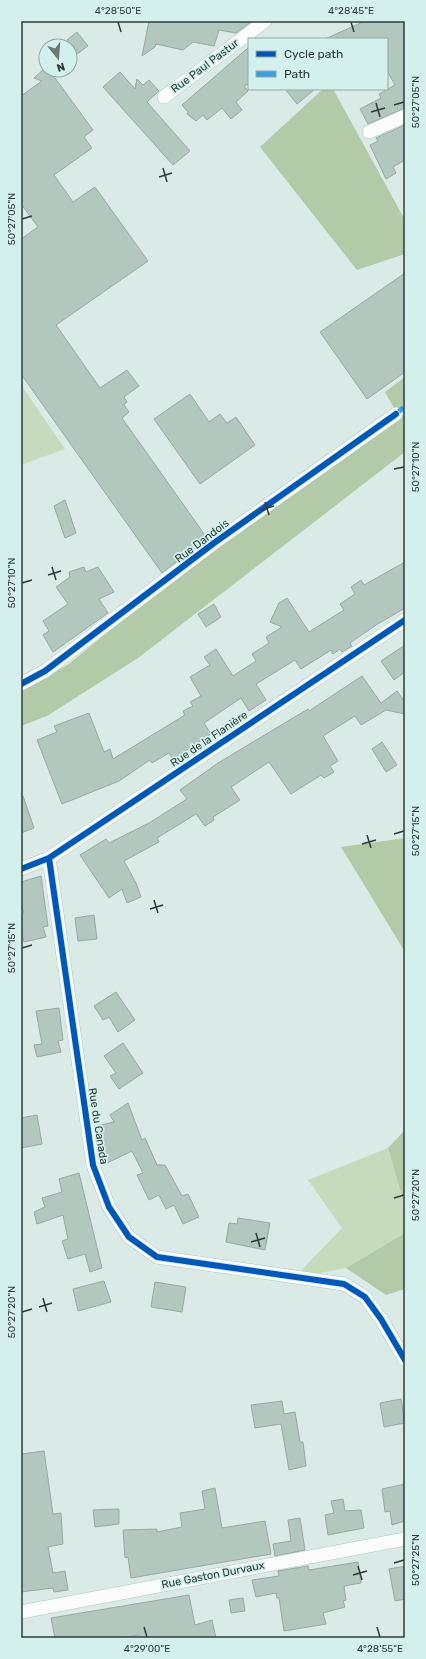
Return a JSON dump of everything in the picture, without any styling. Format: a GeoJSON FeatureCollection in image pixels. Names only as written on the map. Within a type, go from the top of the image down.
{"type":"FeatureCollection","features":[{"type":"Feature","properties":{"kind":"street","name":"Rue Paul Pastur"},"geometry":{"type":"LineString","coordinates":[[164,97],[265,21]]}},
{"type":"Feature","properties":{"kind":"street"},"geometry":{"type":"LineString","coordinates":[[369,132],[405,116]]}},
{"type":"Feature","properties":{"kind":"street","name":"Rue Dandois"},"geometry":{"type":"LineString","coordinates":[[21,684],[45,671],[214,543],[396,414]]}},
{"type":"Feature","properties":{"kind":"street","name":"Rue de la Flanière"},"geometry":{"type":"LineString","coordinates":[[21,869],[49,858],[405,620]]}},
{"type":"Feature","properties":{"kind":"street","name":"Rue du Canada"},"geometry":{"type":"LineString","coordinates":[[49,858],[93,1164],[109,1207],[129,1237],[157,1257],[344,1284],[366,1297],[405,1360]]}},
{"type":"Feature","properties":{"kind":"street","name":"Rue Gaston Durvaux"},"geometry":{"type":"LineString","coordinates":[[21,1612],[405,1539]]}},
{"type":"Feature","properties":{"kind":"green space"},"geometry":{"type":"Polygon","coordinates":[[[322,90],[334,90],[405,220],[405,254],[357,270],[260,147],[322,90]]]}},
{"type":"Feature","properties":{"kind":"green space"},"geometry":{"type":"Polygon","coordinates":[[[405,377],[405,452],[138,658],[47,716],[21,726],[21,691],[69,664],[145,601],[211,551],[400,418],[385,392],[405,377]]]}},
{"type":"Feature","properties":{"kind":"green space"},"geometry":{"type":"Polygon","coordinates":[[[21,385],[65,449],[21,465],[21,385]]]}},
{"type":"Feature","properties":{"kind":"green space"},"geometry":{"type":"Polygon","coordinates":[[[405,838],[405,952],[341,847],[405,838]]]}},
{"type":"Feature","properties":{"kind":"green space"},"geometry":{"type":"Polygon","coordinates":[[[405,1130],[405,1207],[388,1148],[405,1130]]]}},
{"type":"Feature","properties":{"kind":"green space"},"geometry":{"type":"Polygon","coordinates":[[[388,1148],[405,1207],[405,1233],[346,1268],[294,1278],[342,1228],[308,1180],[388,1148]]]}},
{"type":"Feature","properties":{"kind":"green space"},"geometry":{"type":"Polygon","coordinates":[[[405,1233],[405,1289],[386,1295],[346,1268],[405,1233]]]}},
{"type":"Feature","properties":{"kind":"building"},"geometry":{"type":"Polygon","coordinates":[[[149,21],[252,21],[236,33],[219,30],[214,46],[193,42],[183,50],[156,44],[155,47],[142,56],[149,21]]]}},
{"type":"Feature","properties":{"kind":"building"},"geometry":{"type":"Polygon","coordinates":[[[365,21],[405,21],[405,108],[368,124],[360,109],[381,98],[379,94],[395,85],[388,73],[388,38],[327,38],[365,21]]]}},
{"type":"Feature","properties":{"kind":"building"},"geometry":{"type":"Polygon","coordinates":[[[77,32],[88,46],[78,53],[78,38],[70,38],[77,32]]]}},
{"type":"Feature","properties":{"kind":"building"},"geometry":{"type":"Polygon","coordinates":[[[248,48],[248,84],[244,86],[248,91],[236,102],[242,110],[231,119],[222,108],[207,120],[203,115],[196,121],[187,114],[188,112],[182,105],[248,48]]]}},
{"type":"Feature","properties":{"kind":"building"},"geometry":{"type":"Polygon","coordinates":[[[120,72],[135,89],[137,79],[143,85],[149,80],[159,91],[147,102],[190,151],[173,165],[103,87],[120,72]]]}},
{"type":"Feature","properties":{"kind":"building"},"geometry":{"type":"Polygon","coordinates":[[[38,74],[38,78],[55,78],[93,130],[84,137],[92,148],[54,175],[73,202],[95,187],[148,261],[56,325],[100,388],[127,370],[139,386],[124,397],[127,402],[124,405],[129,412],[122,418],[207,538],[162,573],[21,374],[21,239],[38,227],[21,204],[21,96],[42,81],[34,78],[38,74]]]}},
{"type":"Feature","properties":{"kind":"building"},"geometry":{"type":"Polygon","coordinates":[[[286,90],[314,90],[297,104],[286,90]]]}},
{"type":"Feature","properties":{"kind":"building"},"geometry":{"type":"Polygon","coordinates":[[[405,125],[405,160],[393,167],[396,173],[386,179],[370,145],[378,141],[376,138],[405,125]]]}},
{"type":"Feature","properties":{"kind":"building"},"geometry":{"type":"Polygon","coordinates":[[[405,273],[405,372],[367,399],[320,332],[405,273]]]}},
{"type":"Feature","properties":{"kind":"building"},"geometry":{"type":"Polygon","coordinates":[[[190,394],[209,422],[220,414],[227,423],[236,417],[255,445],[200,484],[154,419],[190,394]]]}},
{"type":"Feature","properties":{"kind":"building"},"geometry":{"type":"Polygon","coordinates":[[[65,500],[76,533],[65,538],[54,506],[65,500]]]}},
{"type":"Feature","properties":{"kind":"building"},"geometry":{"type":"Polygon","coordinates":[[[405,562],[405,608],[376,625],[350,643],[352,646],[342,652],[340,649],[333,654],[331,650],[301,669],[295,660],[256,684],[266,700],[249,711],[241,698],[204,723],[211,734],[173,759],[169,753],[152,763],[150,760],[119,781],[62,804],[37,740],[57,732],[54,726],[89,713],[104,752],[110,749],[113,759],[185,715],[183,711],[193,706],[190,702],[201,696],[190,677],[210,665],[204,657],[216,649],[233,676],[256,661],[252,654],[269,643],[266,637],[282,627],[270,622],[279,603],[287,598],[309,632],[344,610],[340,604],[355,594],[351,587],[361,580],[364,585],[405,562]]]}},
{"type":"Feature","properties":{"kind":"building"},"geometry":{"type":"Polygon","coordinates":[[[84,567],[86,572],[98,567],[114,592],[99,599],[108,613],[53,652],[43,635],[49,631],[43,621],[68,604],[56,587],[70,577],[69,572],[84,567]]]}},
{"type":"Feature","properties":{"kind":"building"},"geometry":{"type":"Polygon","coordinates":[[[214,604],[221,617],[206,627],[198,614],[214,604]]]}},
{"type":"Feature","properties":{"kind":"building"},"geometry":{"type":"Polygon","coordinates":[[[405,645],[405,672],[394,680],[381,661],[405,645]]]}},
{"type":"Feature","properties":{"kind":"building"},"geometry":{"type":"Polygon","coordinates":[[[362,676],[381,703],[397,691],[405,702],[405,714],[386,710],[361,725],[355,716],[323,736],[338,761],[330,766],[334,772],[324,778],[321,775],[291,794],[269,762],[231,787],[240,800],[213,817],[214,820],[205,826],[196,814],[157,838],[159,842],[124,861],[136,883],[141,897],[127,903],[122,889],[109,898],[80,855],[106,839],[109,843],[149,823],[187,799],[180,790],[218,763],[308,709],[309,711],[362,676]]]}},
{"type":"Feature","properties":{"kind":"building"},"geometry":{"type":"Polygon","coordinates":[[[382,742],[397,765],[386,772],[372,749],[382,742]]]}},
{"type":"Feature","properties":{"kind":"building"},"geometry":{"type":"Polygon","coordinates":[[[23,796],[34,828],[21,833],[21,797],[23,796]]]}},
{"type":"Feature","properties":{"kind":"building"},"geometry":{"type":"Polygon","coordinates":[[[41,876],[48,926],[43,927],[46,937],[24,942],[21,929],[21,914],[24,913],[21,904],[21,882],[41,876]]]}},
{"type":"Feature","properties":{"kind":"building"},"geometry":{"type":"Polygon","coordinates":[[[94,915],[97,939],[78,941],[75,918],[94,915]]]}},
{"type":"Feature","properties":{"kind":"building"},"geometry":{"type":"Polygon","coordinates":[[[116,992],[135,1020],[118,1032],[109,1017],[103,1020],[94,1006],[116,992]]]}},
{"type":"Feature","properties":{"kind":"building"},"geometry":{"type":"Polygon","coordinates":[[[59,1008],[63,1040],[58,1041],[61,1052],[37,1057],[34,1045],[42,1044],[36,1011],[59,1008]]]}},
{"type":"Feature","properties":{"kind":"building"},"geometry":{"type":"Polygon","coordinates":[[[123,1043],[143,1073],[119,1089],[110,1076],[116,1073],[104,1056],[123,1043]]]}},
{"type":"Feature","properties":{"kind":"building"},"geometry":{"type":"Polygon","coordinates":[[[128,1103],[142,1140],[145,1138],[157,1165],[165,1165],[182,1196],[188,1194],[199,1217],[183,1224],[174,1205],[166,1209],[159,1195],[149,1200],[137,1175],[143,1173],[132,1151],[105,1164],[96,1126],[114,1122],[110,1115],[128,1103]]]}},
{"type":"Feature","properties":{"kind":"building"},"geometry":{"type":"Polygon","coordinates":[[[37,1115],[42,1144],[21,1148],[21,1118],[37,1115]]]}},
{"type":"Feature","properties":{"kind":"building"},"geometry":{"type":"Polygon","coordinates":[[[79,1173],[102,1268],[90,1272],[85,1254],[68,1259],[62,1241],[68,1239],[63,1215],[37,1224],[34,1212],[45,1207],[42,1198],[62,1192],[59,1179],[79,1173]]]}},
{"type":"Feature","properties":{"kind":"building"},"geometry":{"type":"Polygon","coordinates":[[[238,1218],[270,1223],[265,1250],[226,1242],[229,1223],[237,1224],[238,1218]]]}},
{"type":"Feature","properties":{"kind":"building"},"geometry":{"type":"Polygon","coordinates":[[[104,1281],[111,1302],[78,1311],[73,1289],[104,1281]]]}},
{"type":"Feature","properties":{"kind":"building"},"geometry":{"type":"Polygon","coordinates":[[[155,1282],[186,1287],[182,1312],[151,1307],[155,1282]]]}},
{"type":"Feature","properties":{"kind":"building"},"geometry":{"type":"Polygon","coordinates":[[[401,1399],[405,1423],[384,1427],[380,1403],[401,1399]]]}},
{"type":"Feature","properties":{"kind":"building"},"geometry":{"type":"Polygon","coordinates":[[[282,1401],[284,1414],[295,1412],[300,1442],[303,1442],[306,1466],[289,1470],[281,1424],[255,1428],[251,1405],[282,1401]]]}},
{"type":"Feature","properties":{"kind":"building"},"geometry":{"type":"Polygon","coordinates":[[[44,1451],[53,1514],[61,1513],[63,1544],[48,1547],[53,1573],[65,1571],[68,1590],[54,1592],[53,1588],[21,1592],[21,1454],[44,1451]]]}},
{"type":"Feature","properties":{"kind":"building"},"geometry":{"type":"Polygon","coordinates":[[[405,1484],[405,1521],[392,1525],[390,1511],[385,1512],[382,1489],[405,1484]]]}},
{"type":"Feature","properties":{"kind":"building"},"geometry":{"type":"Polygon","coordinates":[[[215,1488],[222,1528],[265,1521],[271,1554],[131,1578],[128,1557],[125,1558],[123,1530],[157,1529],[157,1532],[182,1527],[180,1513],[205,1509],[202,1491],[215,1488]]]}},
{"type":"Feature","properties":{"kind":"building"},"geometry":{"type":"Polygon","coordinates":[[[343,1499],[345,1511],[361,1510],[364,1528],[328,1535],[325,1515],[334,1513],[331,1501],[343,1499]]]}},
{"type":"Feature","properties":{"kind":"building"},"geometry":{"type":"Polygon","coordinates":[[[119,1509],[119,1524],[95,1527],[93,1510],[119,1509]]]}},
{"type":"Feature","properties":{"kind":"building"},"geometry":{"type":"Polygon","coordinates":[[[300,1518],[305,1550],[275,1556],[273,1544],[291,1541],[288,1520],[300,1518]]]}},
{"type":"Feature","properties":{"kind":"building"},"geometry":{"type":"Polygon","coordinates":[[[358,1562],[361,1583],[344,1586],[346,1600],[343,1601],[345,1607],[323,1613],[326,1624],[284,1631],[279,1598],[277,1598],[276,1593],[256,1597],[252,1580],[279,1576],[278,1571],[308,1566],[309,1570],[358,1562]]]}},
{"type":"Feature","properties":{"kind":"building"},"geometry":{"type":"Polygon","coordinates":[[[405,1566],[405,1599],[395,1601],[389,1569],[405,1566]]]}},
{"type":"Feature","properties":{"kind":"building"},"geometry":{"type":"Polygon","coordinates":[[[189,1595],[195,1625],[212,1620],[216,1638],[140,1638],[139,1635],[120,1638],[55,1638],[51,1618],[189,1595]]]}},
{"type":"Feature","properties":{"kind":"building"},"geometry":{"type":"Polygon","coordinates":[[[243,1598],[245,1611],[231,1613],[229,1600],[243,1598]]]}},
{"type":"Feature","properties":{"kind":"marked path"},"geometry":{"type":"LineString","coordinates":[[396,414],[405,406]]}},
{"type":"Feature","properties":{"kind":"cycle path"},"geometry":{"type":"LineString","coordinates":[[21,684],[45,671],[214,543],[396,414]]}},
{"type":"Feature","properties":{"kind":"cycle path"},"geometry":{"type":"LineString","coordinates":[[21,869],[49,858],[405,620]]}},
{"type":"Feature","properties":{"kind":"cycle path"},"geometry":{"type":"LineString","coordinates":[[49,858],[93,1165],[109,1207],[129,1237],[157,1257],[344,1284],[365,1297],[381,1319],[405,1360]]}}]}
